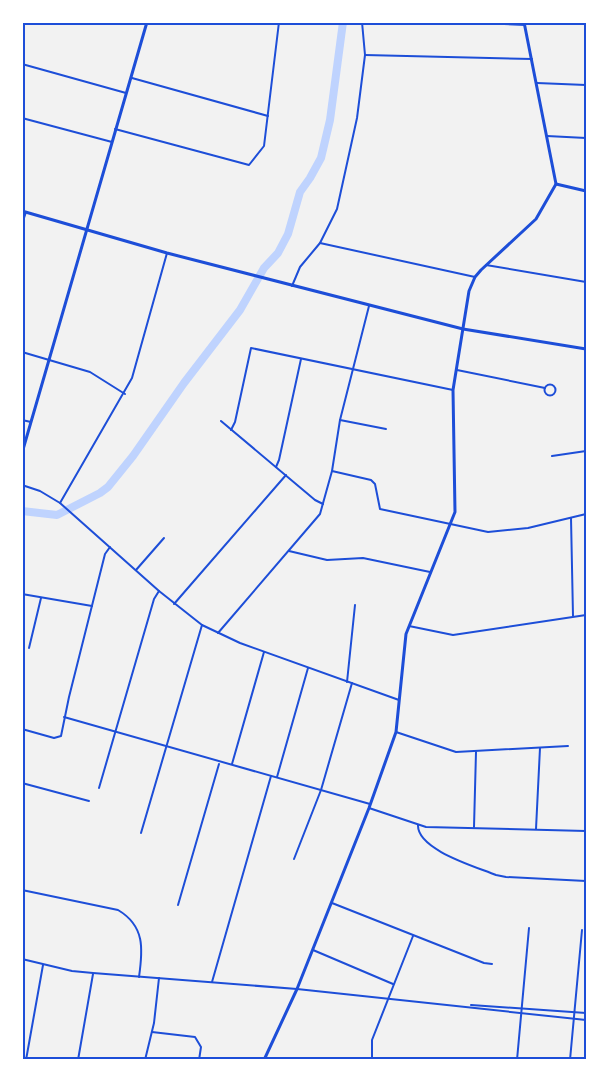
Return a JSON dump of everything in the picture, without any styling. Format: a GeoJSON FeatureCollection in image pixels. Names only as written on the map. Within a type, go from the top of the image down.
{"type":"FeatureCollection","features":[{"type":"Feature","properties":{"kind":"street"},"geometry":{"type":"LineString","coordinates":[[22,453],[147,22]]}},
{"type":"Feature","properties":{"kind":"street"},"geometry":{"type":"LineString","coordinates":[[116,129],[249,165],[264,146],[279,22]]}},
{"type":"Feature","properties":{"kind":"street"},"geometry":{"type":"LineString","coordinates":[[292,286],[300,267],[320,243],[337,209],[357,118],[365,55],[362,22]]}},
{"type":"Feature","properties":{"kind":"street"},"geometry":{"type":"LineString","coordinates":[[264,1059],[297,989],[370,806],[396,732],[404,647],[409,626],[450,523],[456,501],[453,390],[469,291],[475,277],[486,265],[536,219],[556,184],[524,24],[457,22]]}},
{"type":"Feature","properties":{"kind":"street"},"geometry":{"type":"LineString","coordinates":[[365,55],[532,59]]}},
{"type":"Feature","properties":{"kind":"street"},"geometry":{"type":"LineString","coordinates":[[22,64],[126,93]]}},
{"type":"Feature","properties":{"kind":"street"},"geometry":{"type":"LineString","coordinates":[[130,78],[268,116]]}},
{"type":"Feature","properties":{"kind":"street"},"geometry":{"type":"LineString","coordinates":[[537,83],[586,85]]}},
{"type":"Feature","properties":{"kind":"street"},"geometry":{"type":"LineString","coordinates":[[22,118],[112,142]]}},
{"type":"Feature","properties":{"kind":"street"},"geometry":{"type":"LineString","coordinates":[[546,135],[586,138]]}},
{"type":"Feature","properties":{"kind":"street"},"geometry":{"type":"LineString","coordinates":[[556,184],[586,191]]}},
{"type":"Feature","properties":{"kind":"street"},"geometry":{"type":"LineString","coordinates":[[22,224],[24,212],[167,253],[369,306],[463,329],[586,350]]}},
{"type":"Feature","properties":{"kind":"street"},"geometry":{"type":"LineString","coordinates":[[320,243],[475,277]]}},
{"type":"Feature","properties":{"kind":"street"},"geometry":{"type":"LineString","coordinates":[[61,504],[132,378],[167,253]]}},
{"type":"Feature","properties":{"kind":"street"},"geometry":{"type":"LineString","coordinates":[[486,265],[586,282]]}},
{"type":"Feature","properties":{"kind":"street"},"geometry":{"type":"LineString","coordinates":[[218,633],[319,517],[332,471],[340,420],[369,306]]}},
{"type":"Feature","properties":{"kind":"street"},"geometry":{"type":"LineString","coordinates":[[231,429],[235,422],[251,348],[453,390]]}},
{"type":"Feature","properties":{"kind":"street"},"geometry":{"type":"LineString","coordinates":[[22,352],[90,372],[125,394]]}},
{"type":"Feature","properties":{"kind":"street"},"geometry":{"type":"LineString","coordinates":[[276,467],[301,359]]}},
{"type":"Feature","properties":{"kind":"street"},"geometry":{"type":"LineString","coordinates":[[457,370],[545,388]]}},
{"type":"Feature","properties":{"kind":"street"},"geometry":{"type":"LineString","coordinates":[[22,420],[31,422]]}},
{"type":"Feature","properties":{"kind":"street"},"geometry":{"type":"LineString","coordinates":[[340,420],[386,429]]}},
{"type":"Feature","properties":{"kind":"street"},"geometry":{"type":"LineString","coordinates":[[221,421],[315,500],[323,504]]}},
{"type":"Feature","properties":{"kind":"street"},"geometry":{"type":"LineString","coordinates":[[552,456],[586,451]]}},
{"type":"Feature","properties":{"kind":"street"},"geometry":{"type":"LineString","coordinates":[[332,471],[371,480],[375,484],[380,509],[488,532],[528,528],[586,514],[586,504]]}},
{"type":"Feature","properties":{"kind":"street"},"geometry":{"type":"LineString","coordinates":[[174,604],[286,475]]}},
{"type":"Feature","properties":{"kind":"street"},"geometry":{"type":"LineString","coordinates":[[22,485],[40,491],[61,504],[174,604],[202,625],[264,652],[399,699]]}},
{"type":"Feature","properties":{"kind":"street"},"geometry":{"type":"LineString","coordinates":[[571,518],[573,616]]}},
{"type":"Feature","properties":{"kind":"street"},"geometry":{"type":"LineString","coordinates":[[136,570],[164,538]]}},
{"type":"Feature","properties":{"kind":"street"},"geometry":{"type":"LineString","coordinates":[[22,729],[58,738],[61,736],[105,554],[110,547]]}},
{"type":"Feature","properties":{"kind":"street"},"geometry":{"type":"LineString","coordinates":[[289,550],[327,560],[363,558],[430,572]]}},
{"type":"Feature","properties":{"kind":"street"},"geometry":{"type":"LineString","coordinates":[[99,788],[154,599],[159,591]]}},
{"type":"Feature","properties":{"kind":"street"},"geometry":{"type":"LineString","coordinates":[[22,594],[93,606]]}},
{"type":"Feature","properties":{"kind":"street"},"geometry":{"type":"LineString","coordinates":[[29,648],[41,597]]}},
{"type":"Feature","properties":{"kind":"street"},"geometry":{"type":"LineString","coordinates":[[347,682],[355,605]]}},
{"type":"Feature","properties":{"kind":"street"},"geometry":{"type":"LineString","coordinates":[[409,626],[453,635],[586,615]]}},
{"type":"Feature","properties":{"kind":"street"},"geometry":{"type":"LineString","coordinates":[[141,833],[202,625]]}},
{"type":"Feature","properties":{"kind":"street"},"geometry":{"type":"LineString","coordinates":[[232,764],[264,652]]}},
{"type":"Feature","properties":{"kind":"street"},"geometry":{"type":"LineString","coordinates":[[277,777],[308,668]]}},
{"type":"Feature","properties":{"kind":"street"},"geometry":{"type":"LineString","coordinates":[[294,859],[321,790],[352,683]]}},
{"type":"Feature","properties":{"kind":"street"},"geometry":{"type":"LineString","coordinates":[[64,717],[321,790],[418,825],[586,831]]}},
{"type":"Feature","properties":{"kind":"street"},"geometry":{"type":"LineString","coordinates":[[396,732],[456,752],[568,746]]}},
{"type":"Feature","properties":{"kind":"street"},"geometry":{"type":"LineString","coordinates":[[536,829],[540,747]]}},
{"type":"Feature","properties":{"kind":"street"},"geometry":{"type":"LineString","coordinates":[[474,827],[476,752]]}},
{"type":"Feature","properties":{"kind":"street"},"geometry":{"type":"LineString","coordinates":[[178,905],[220,763]]}},
{"type":"Feature","properties":{"kind":"street"},"geometry":{"type":"LineString","coordinates":[[212,982],[271,776]]}},
{"type":"Feature","properties":{"kind":"street"},"geometry":{"type":"LineString","coordinates":[[22,783],[89,801]]}},
{"type":"Feature","properties":{"kind":"street"},"geometry":{"type":"LineString","coordinates":[[418,825],[418,831],[438,851],[496,875],[586,881]]}},
{"type":"Feature","properties":{"kind":"street"},"geometry":{"type":"LineString","coordinates":[[22,890],[118,910],[126,915],[135,925],[142,943],[139,977]]}},
{"type":"Feature","properties":{"kind":"street"},"geometry":{"type":"LineString","coordinates":[[331,903],[484,963],[492,964]]}},
{"type":"Feature","properties":{"kind":"street"},"geometry":{"type":"LineString","coordinates":[[517,1059],[529,928]]}},
{"type":"Feature","properties":{"kind":"street"},"geometry":{"type":"LineString","coordinates":[[570,1059],[582,930]]}},
{"type":"Feature","properties":{"kind":"street"},"geometry":{"type":"LineString","coordinates":[[372,1059],[372,1040],[413,936]]}},
{"type":"Feature","properties":{"kind":"street"},"geometry":{"type":"LineString","coordinates":[[312,950],[393,984]]}},
{"type":"Feature","properties":{"kind":"street"},"geometry":{"type":"LineString","coordinates":[[22,959],[93,973],[297,989],[586,1020]]}},
{"type":"Feature","properties":{"kind":"street"},"geometry":{"type":"LineString","coordinates":[[26,1059],[43,964]]}},
{"type":"Feature","properties":{"kind":"street"},"geometry":{"type":"LineString","coordinates":[[78,1059],[93,973]]}},
{"type":"Feature","properties":{"kind":"street"},"geometry":{"type":"LineString","coordinates":[[145,1059],[152,1032],[159,978]]}},
{"type":"Feature","properties":{"kind":"street"},"geometry":{"type":"LineString","coordinates":[[456,1005],[586,1012]]}},
{"type":"Feature","properties":{"kind":"street"},"geometry":{"type":"LineString","coordinates":[[152,1032],[195,1038],[201,1047],[199,1059]]}},
{"type":"Feature","properties":{"kind":"waterway"},"geometry":{"type":"LineString","coordinates":[[22,511],[57,515],[108,487],[240,310],[264,268],[278,253],[288,234],[300,192],[321,158],[330,120],[343,22]]}}]}
